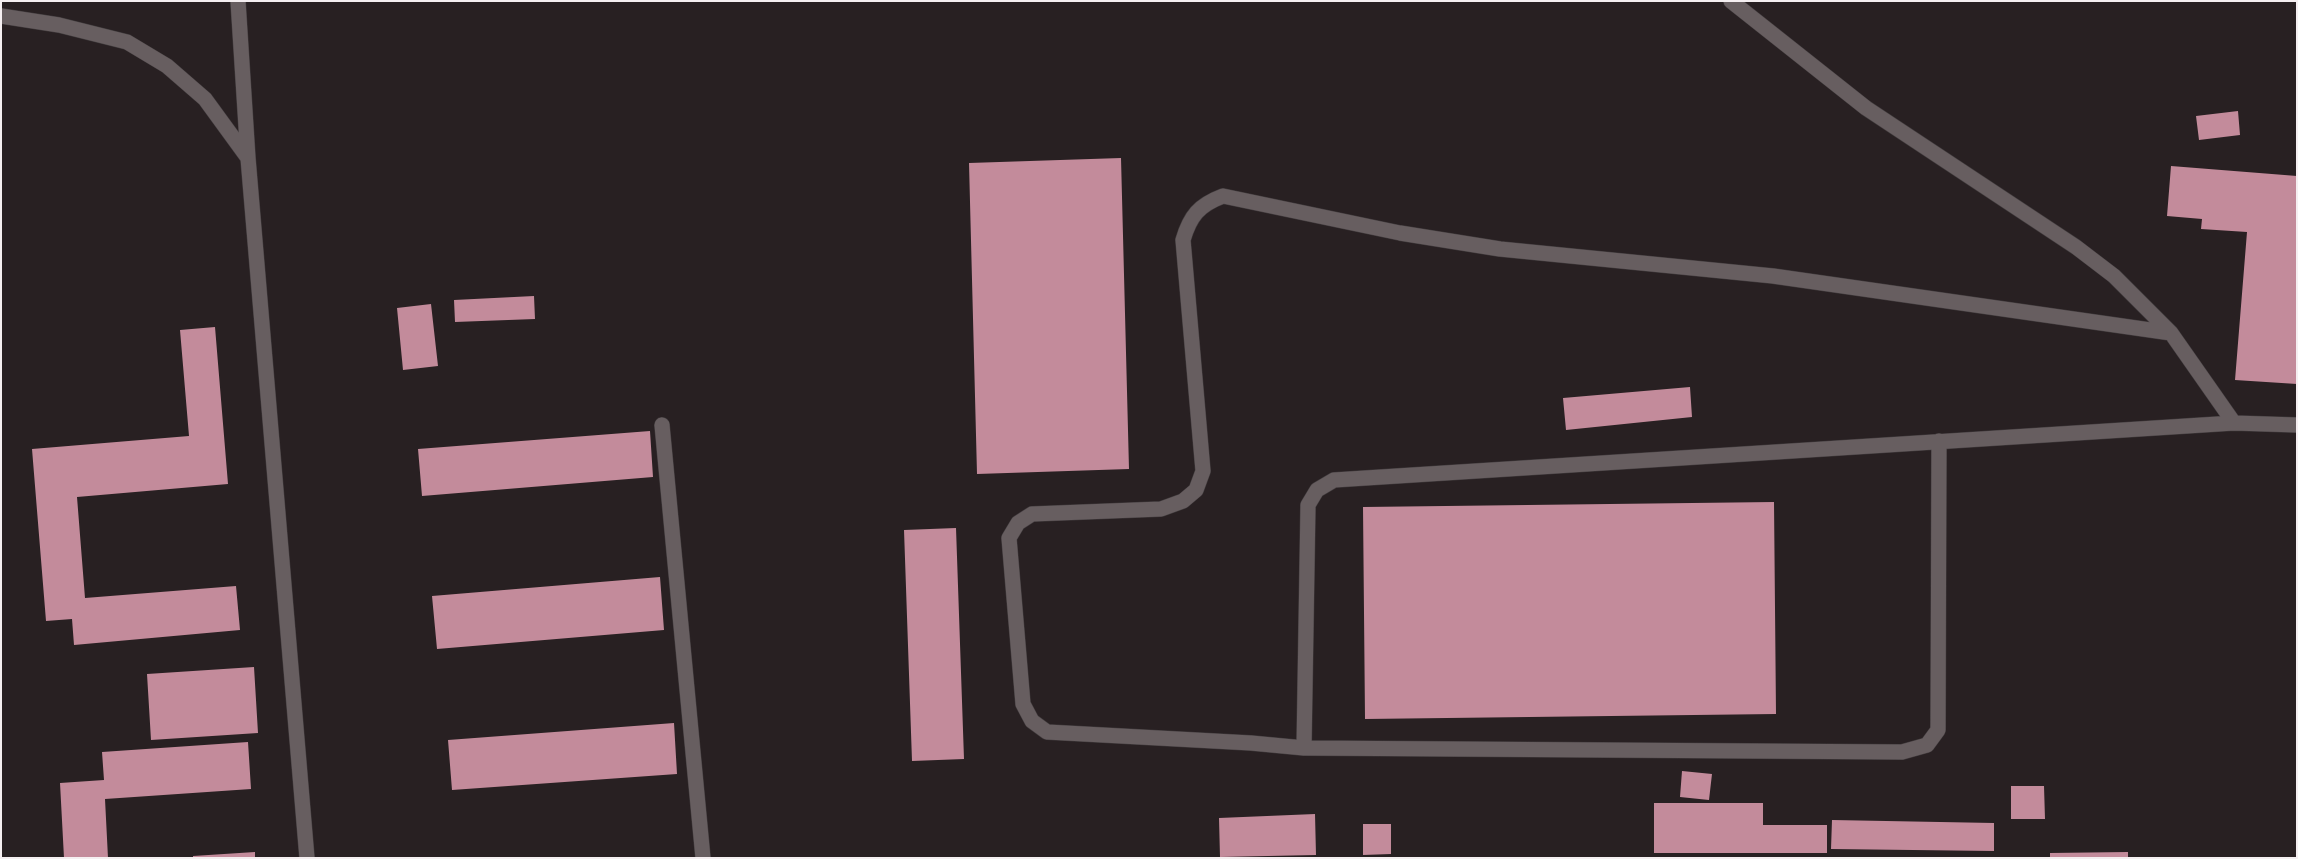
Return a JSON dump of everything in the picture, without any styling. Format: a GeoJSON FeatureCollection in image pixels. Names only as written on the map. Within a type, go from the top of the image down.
{"type":"FeatureCollection","features":[{"type":"Feature","properties":{"kind":"lane"},"geometry":{"type":"LineString","coordinates":[[238,1],[248,158],[307,858]]}},
{"type":"Feature","properties":{"kind":"lane"},"geometry":{"type":"LineString","coordinates":[[1731,1],[1874,114],[2091,258],[2140,300],[2171,333],[2234,422]]}},
{"type":"Feature","properties":{"kind":"lane"},"geometry":{"type":"LineString","coordinates":[[1,16],[59,24],[127,42],[167,66],[205,98],[248,158]]}},
{"type":"Feature","properties":{"kind":"lane"},"geometry":{"type":"LineString","coordinates":[[1939,441],[1938,730],[1927,745],[1902,752],[1304,748],[1251,742],[1047,732],[1032,720],[1023,704],[1009,538],[1018,523],[1032,514],[1161,508],[1182,501],[1196,490],[1203,471],[1183,240],[1188,224],[1207,202],[1223,196],[1400,233],[1500,249],[1773,276],[2171,333]]}},
{"type":"Feature","properties":{"kind":"lane"},"geometry":{"type":"LineString","coordinates":[[1304,748],[1308,505],[1317,490],[1334,480],[2234,422],[2297,425]]}},
{"type":"Feature","properties":{"kind":"lane"},"geometry":{"type":"LineString","coordinates":[[662,425],[703,858]]}},
{"type":"Feature","properties":{"kind":"building"},"geometry":{"type":"Polygon","coordinates":[[[2238,111],[2240,135],[2199,140],[2196,116],[2238,111]]]}},
{"type":"Feature","properties":{"kind":"building"},"geometry":{"type":"Polygon","coordinates":[[[1121,158],[1129,469],[977,474],[969,163],[1121,158]]]}},
{"type":"Feature","properties":{"kind":"building"},"geometry":{"type":"Polygon","coordinates":[[[2171,166],[2297,176],[2297,384],[2235,380],[2247,232],[2201,229],[2202,219],[2167,216],[2171,166]]]}},
{"type":"Feature","properties":{"kind":"building"},"geometry":{"type":"Polygon","coordinates":[[[534,296],[535,319],[455,322],[454,300],[534,296]]]}},
{"type":"Feature","properties":{"kind":"building"},"geometry":{"type":"Polygon","coordinates":[[[431,304],[438,366],[403,370],[397,308],[431,304]]]}},
{"type":"Feature","properties":{"kind":"building"},"geometry":{"type":"Polygon","coordinates":[[[215,327],[228,484],[77,497],[85,598],[236,586],[240,630],[74,645],[72,619],[46,621],[32,449],[189,436],[180,330],[215,327]]]}},
{"type":"Feature","properties":{"kind":"building"},"geometry":{"type":"Polygon","coordinates":[[[1690,387],[1692,417],[1566,430],[1563,398],[1690,387]]]}},
{"type":"Feature","properties":{"kind":"building"},"geometry":{"type":"Polygon","coordinates":[[[650,431],[653,477],[422,496],[418,449],[650,431]]]}},
{"type":"Feature","properties":{"kind":"building"},"geometry":{"type":"Polygon","coordinates":[[[1774,502],[1776,714],[1365,719],[1363,507],[1774,502]]]}},
{"type":"Feature","properties":{"kind":"building"},"geometry":{"type":"Polygon","coordinates":[[[956,528],[964,759],[912,761],[904,530],[956,528]]]}},
{"type":"Feature","properties":{"kind":"building"},"geometry":{"type":"Polygon","coordinates":[[[660,577],[664,630],[437,649],[432,596],[660,577]]]}},
{"type":"Feature","properties":{"kind":"building"},"geometry":{"type":"Polygon","coordinates":[[[254,667],[258,733],[151,740],[147,674],[254,667]]]}},
{"type":"Feature","properties":{"kind":"building"},"geometry":{"type":"Polygon","coordinates":[[[674,723],[677,774],[452,790],[448,740],[674,723]]]}},
{"type":"Feature","properties":{"kind":"building"},"geometry":{"type":"Polygon","coordinates":[[[248,742],[251,789],[105,799],[108,858],[64,858],[60,783],[104,780],[102,752],[248,742]]]}},
{"type":"Feature","properties":{"kind":"building"},"geometry":{"type":"Polygon","coordinates":[[[1682,771],[1712,774],[1709,800],[1680,797],[1682,771]]]}},
{"type":"Feature","properties":{"kind":"building"},"geometry":{"type":"Polygon","coordinates":[[[2011,786],[2044,786],[2045,819],[2011,819],[2011,786]]]}},
{"type":"Feature","properties":{"kind":"building"},"geometry":{"type":"Polygon","coordinates":[[[1654,803],[1763,803],[1763,825],[1827,825],[1827,853],[1654,853],[1654,803]]]}},
{"type":"Feature","properties":{"kind":"building"},"geometry":{"type":"Polygon","coordinates":[[[1315,814],[1316,855],[1220,857],[1219,818],[1315,814]]]}},
{"type":"Feature","properties":{"kind":"building"},"geometry":{"type":"Polygon","coordinates":[[[1832,820],[1994,823],[1994,851],[1831,849],[1832,820]]]}},
{"type":"Feature","properties":{"kind":"building"},"geometry":{"type":"Polygon","coordinates":[[[1363,824],[1391,824],[1391,854],[1363,855],[1363,824]]]}},
{"type":"Feature","properties":{"kind":"building"},"geometry":{"type":"Polygon","coordinates":[[[255,852],[255,858],[193,858],[193,856],[255,852]]]}},
{"type":"Feature","properties":{"kind":"building"},"geometry":{"type":"Polygon","coordinates":[[[2128,852],[2128,858],[2050,858],[2050,853],[2128,852]]]}}]}
